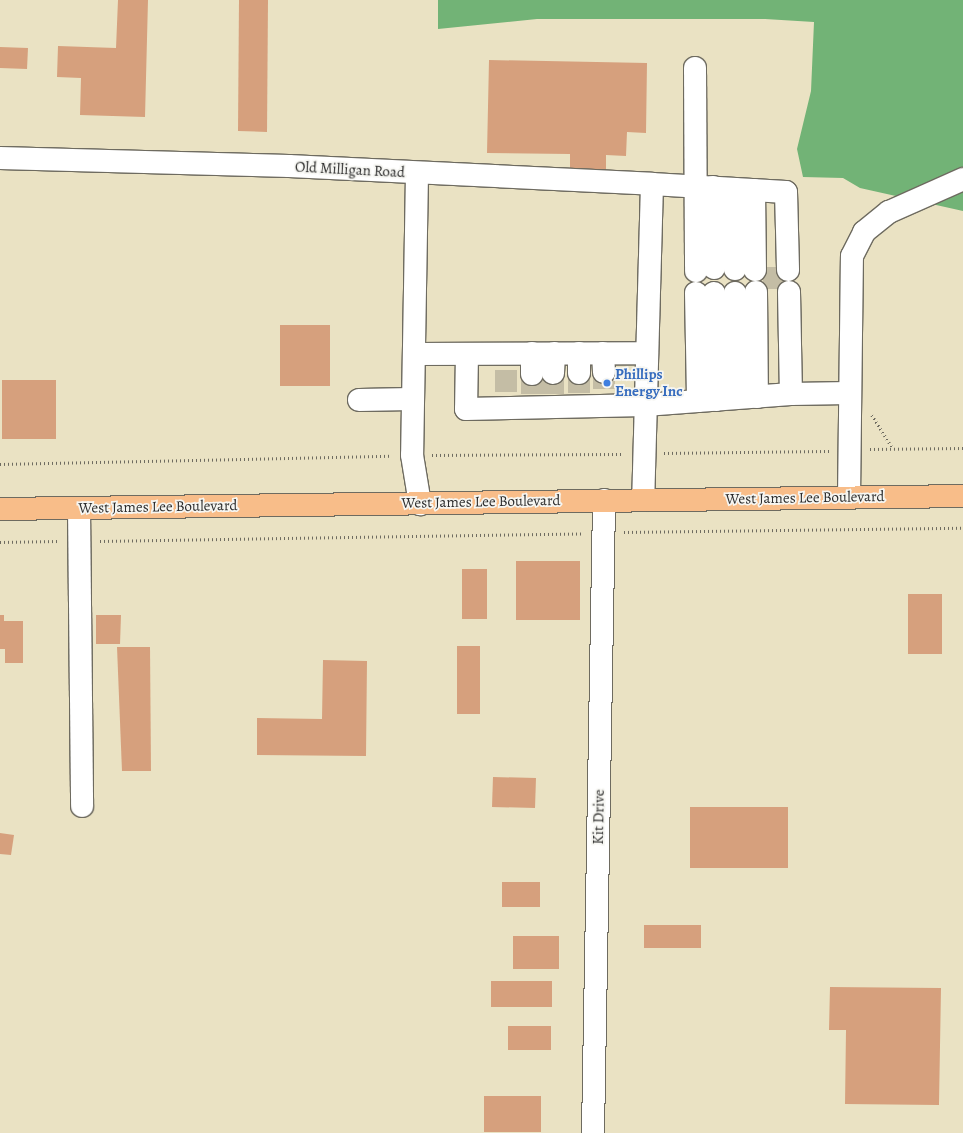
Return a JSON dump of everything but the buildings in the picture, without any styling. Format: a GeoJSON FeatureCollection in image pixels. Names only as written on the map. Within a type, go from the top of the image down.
{"type":"FeatureCollection","features":[{"type":"Feature","properties":{"kind":"main road","name":"West James Lee Boulevard"},"geometry":{"type":"LineString","coordinates":[[0,509],[963,496]]}},
{"type":"Feature","properties":{"kind":"street"},"geometry":{"type":"LineString","coordinates":[[695,68],[704,187],[744,269]]}},
{"type":"Feature","properties":{"kind":"street","name":"Old Milligan Road"},"geometry":{"type":"LineString","coordinates":[[0,158],[417,174],[412,455],[420,504]]}},
{"type":"Feature","properties":{"kind":"street"},"geometry":{"type":"LineString","coordinates":[[417,174],[652,184],[786,192],[744,269]]}},
{"type":"Feature","properties":{"kind":"street"},"geometry":{"type":"LineString","coordinates":[[849,498],[849,393],[852,256],[864,232],[889,212],[963,179]]}},
{"type":"Feature","properties":{"kind":"street"},"geometry":{"type":"LineString","coordinates":[[643,500],[644,405],[652,184]]}},
{"type":"Feature","properties":{"kind":"street"},"geometry":{"type":"LineString","coordinates":[[744,269],[754,190]]}},
{"type":"Feature","properties":{"kind":"street"},"geometry":{"type":"LineString","coordinates":[[744,292],[775,395]]}},
{"type":"Feature","properties":{"kind":"street"},"geometry":{"type":"LineString","coordinates":[[744,292],[775,395]]}},
{"type":"Feature","properties":{"kind":"street"},"geometry":{"type":"LineString","coordinates":[[716,400],[744,292]]}},
{"type":"Feature","properties":{"kind":"street"},"geometry":{"type":"LineString","coordinates":[[716,400],[744,292]]}},
{"type":"Feature","properties":{"kind":"street"},"geometry":{"type":"LineString","coordinates":[[467,354],[466,409],[506,400],[542,382],[604,380],[646,352]]}},
{"type":"Feature","properties":{"kind":"street"},"geometry":{"type":"LineString","coordinates":[[414,354],[467,354],[506,362],[542,382],[604,380],[644,405],[775,395],[849,393]]}},
{"type":"Feature","properties":{"kind":"street"},"geometry":{"type":"LineString","coordinates":[[359,400],[412,399]]}},
{"type":"Feature","properties":{"kind":"street","name":"Kit Drive"},"geometry":{"type":"LineString","coordinates":[[593,1133],[604,500]]}},
{"type":"Feature","properties":{"kind":"street"},"geometry":{"type":"LineString","coordinates":[[79,508],[82,806]]}},
{"type":"Feature","properties":{"kind":"path"},"geometry":{"type":"LineString","coordinates":[[869,409],[893,449]]}},
{"type":"Feature","properties":{"kind":"path"},"geometry":{"type":"LineString","coordinates":[[0,464],[412,455],[963,448]]}},
{"type":"Feature","properties":{"kind":"path"},"geometry":{"type":"LineString","coordinates":[[0,542],[603,532],[963,528]]}},
{"type":"Feature","properties":{"kind":"green space"},"geometry":{"type":"Polygon","coordinates":[[[438,0],[963,0],[963,211],[860,188],[843,178],[803,177],[797,149],[811,91],[814,22],[765,19],[537,19],[438,29],[438,0]]]}},
{"type":"Feature","properties":{"kind":"tunnel"},"geometry":{"type":"LineString","coordinates":[[774,267],[774,290]]}},
{"type":"Feature","properties":{"kind":"tunnel"},"geometry":{"type":"LineString","coordinates":[[506,370],[506,393]]}},
{"type":"Feature","properties":{"kind":"tunnel"},"geometry":{"type":"LineString","coordinates":[[604,372],[604,389]]}},
{"type":"Feature","properties":{"kind":"tunnel"},"geometry":{"type":"LineString","coordinates":[[553,373],[553,394]]}},
{"type":"Feature","properties":{"kind":"tunnel"},"geometry":{"type":"LineString","coordinates":[[579,373],[579,393]]}},
{"type":"Feature","properties":{"kind":"tunnel"},"geometry":{"type":"LineString","coordinates":[[532,374],[532,394]]}},
{"type":"Feature","properties":{"kind":"place","name":"Phillips Energy Inc"},"geometry":{"type":"Point","coordinates":[607,383]}}]}
